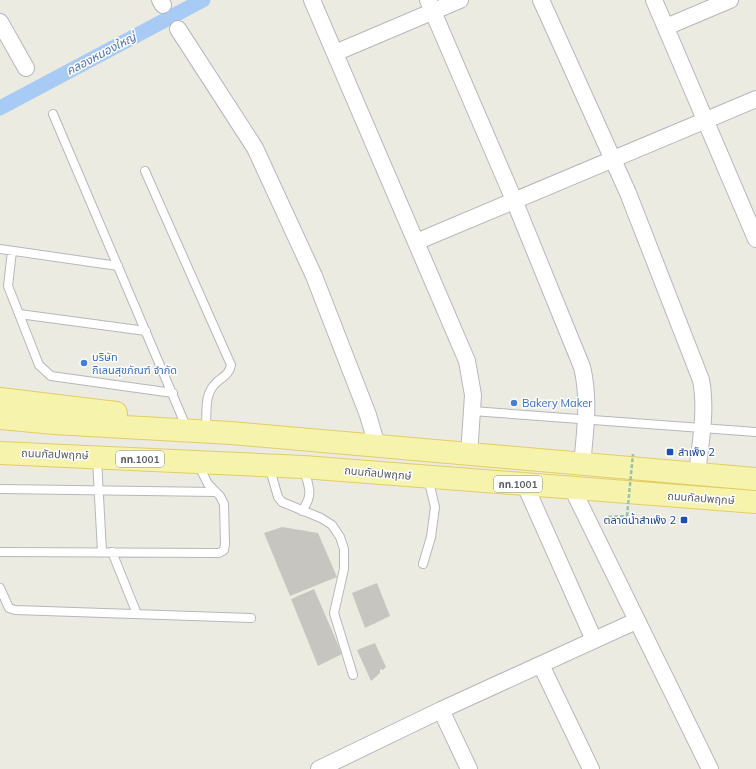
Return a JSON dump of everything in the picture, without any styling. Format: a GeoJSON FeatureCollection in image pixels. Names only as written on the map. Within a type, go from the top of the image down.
{"type":"FeatureCollection","features":[{"type":"Feature","properties":{"kind":"main road"},"geometry":{"type":"LineString","coordinates":[[0,399],[128,414],[231,433]]}},
{"type":"Feature","properties":{"kind":"main road"},"geometry":{"type":"LineString","coordinates":[[0,418],[54,424],[231,433]]}},
{"type":"Feature","properties":{"kind":"main road","name":"ถนนกัลปพฤกษ์"},"geometry":{"type":"LineString","coordinates":[[231,433],[582,465],[756,479]]}},
{"type":"Feature","properties":{"kind":"main road","name":"ถนนกัลปพฤกษ์"},"geometry":{"type":"LineString","coordinates":[[0,453],[96,456],[198,463],[303,466],[525,485],[756,502]]}},
{"type":"Feature","properties":{"kind":"street"},"geometry":{"type":"LineString","coordinates":[[312,0],[467,361],[473,395],[469,455]]}},
{"type":"Feature","properties":{"kind":"street"},"geometry":{"type":"LineString","coordinates":[[335,53],[431,5],[460,0]]}},
{"type":"Feature","properties":{"kind":"street"},"geometry":{"type":"LineString","coordinates":[[541,0],[628,193],[701,380],[703,393],[702,428],[697,475]]}},
{"type":"Feature","properties":{"kind":"street"},"geometry":{"type":"LineString","coordinates":[[654,0],[756,239]]}},
{"type":"Feature","properties":{"kind":"street"},"geometry":{"type":"LineString","coordinates":[[666,27],[730,0]]}},
{"type":"Feature","properties":{"kind":"street"},"geometry":{"type":"LineString","coordinates":[[431,5],[514,200],[582,367],[586,382],[586,419],[582,465]]}},
{"type":"Feature","properties":{"kind":"street"},"geometry":{"type":"LineString","coordinates":[[0,22],[26,68]]}},
{"type":"Feature","properties":{"kind":"street"},"geometry":{"type":"LineString","coordinates":[[178,29],[255,148],[314,276],[368,415],[376,446]]}},
{"type":"Feature","properties":{"kind":"street"},"geometry":{"type":"LineString","coordinates":[[416,242],[705,119],[756,99]]}},
{"type":"Feature","properties":{"kind":"street"},"geometry":{"type":"LineString","coordinates":[[525,485],[594,640]]}},
{"type":"Feature","properties":{"kind":"street"},"geometry":{"type":"LineString","coordinates":[[572,488],[710,769]]}},
{"type":"Feature","properties":{"kind":"street"},"geometry":{"type":"LineString","coordinates":[[319,769],[441,710],[636,621]]}},
{"type":"Feature","properties":{"kind":"street"},"geometry":{"type":"LineString","coordinates":[[541,665],[591,769]]}},
{"type":"Feature","properties":{"kind":"street"},"geometry":{"type":"LineString","coordinates":[[441,710],[469,769]]}},
{"type":"Feature","properties":{"kind":"lane"},"geometry":{"type":"LineString","coordinates":[[53,114],[173,393],[196,426]]}},
{"type":"Feature","properties":{"kind":"lane"},"geometry":{"type":"LineString","coordinates":[[145,171],[232,365],[230,371],[214,384],[208,394],[196,426]]}},
{"type":"Feature","properties":{"kind":"lane"},"geometry":{"type":"LineString","coordinates":[[0,248],[118,266]]}},
{"type":"Feature","properties":{"kind":"lane"},"geometry":{"type":"LineString","coordinates":[[12,251],[8,286],[40,366],[51,376],[173,393]]}},
{"type":"Feature","properties":{"kind":"lane"},"geometry":{"type":"LineString","coordinates":[[19,314],[146,331]]}},
{"type":"Feature","properties":{"kind":"lane"},"geometry":{"type":"LineString","coordinates":[[472,411],[756,432]]}},
{"type":"Feature","properties":{"kind":"lane"},"geometry":{"type":"LineString","coordinates":[[96,456],[102,552]]}},
{"type":"Feature","properties":{"kind":"lane"},"geometry":{"type":"LineString","coordinates":[[0,552],[219,552],[224,550],[224,504],[207,482],[198,463]]}},
{"type":"Feature","properties":{"kind":"lane"},"geometry":{"type":"LineString","coordinates":[[269,465],[278,497],[282,502],[332,524],[340,537],[344,549],[344,569],[334,614],[353,675]]}},
{"type":"Feature","properties":{"kind":"lane"},"geometry":{"type":"LineString","coordinates":[[302,511],[309,500],[310,493],[303,466]]}},
{"type":"Feature","properties":{"kind":"lane"},"geometry":{"type":"LineString","coordinates":[[423,564],[431,537],[435,507],[428,477]]}},
{"type":"Feature","properties":{"kind":"lane"},"geometry":{"type":"LineString","coordinates":[[0,489],[216,492]]}},
{"type":"Feature","properties":{"kind":"lane"},"geometry":{"type":"LineString","coordinates":[[112,552],[137,614]]}},
{"type":"Feature","properties":{"kind":"lane"},"geometry":{"type":"LineString","coordinates":[[0,588],[9,608],[16,610],[251,618]]}},
{"type":"Feature","properties":{"kind":"path"},"geometry":{"type":"LineString","coordinates":[[608,517],[627,516],[633,454]]}},
{"type":"Feature","properties":{"kind":"building"},"geometry":{"type":"Polygon","coordinates":[[[282,527],[318,533],[337,577],[290,596],[264,533],[282,527]]]}},
{"type":"Feature","properties":{"kind":"building"},"geometry":{"type":"Polygon","coordinates":[[[377,583],[390,616],[365,628],[352,593],[377,583]]]}},
{"type":"Feature","properties":{"kind":"building"},"geometry":{"type":"Polygon","coordinates":[[[314,589],[342,654],[318,666],[291,599],[314,589]]]}},
{"type":"Feature","properties":{"kind":"building"},"geometry":{"type":"Polygon","coordinates":[[[375,643],[386,667],[383,670],[380,669],[380,673],[371,681],[357,650],[375,643]]]}},
{"type":"Feature","properties":{"kind":"waterway","name":"คลองหนองใหญ่"},"geometry":{"type":"LineString","coordinates":[[0,108],[203,0]]}},
{"type":"Feature","properties":{"kind":"place","name":"บริษัท กิเลนสุขภัณฑ์ จำกัด"},"geometry":{"type":"Point","coordinates":[84,363]}},
{"type":"Feature","properties":{"kind":"place","name":"Bakery Maker"},"geometry":{"type":"Point","coordinates":[514,403]}},
{"type":"Feature","properties":{"kind":"place","name":"สำเพ็ง 2"},"geometry":{"type":"Point","coordinates":[670,452]}},
{"type":"Feature","properties":{"kind":"place","name":"ตลาดน้ำสำเพ็ง 2"},"geometry":{"type":"Point","coordinates":[684,520]}}]}
